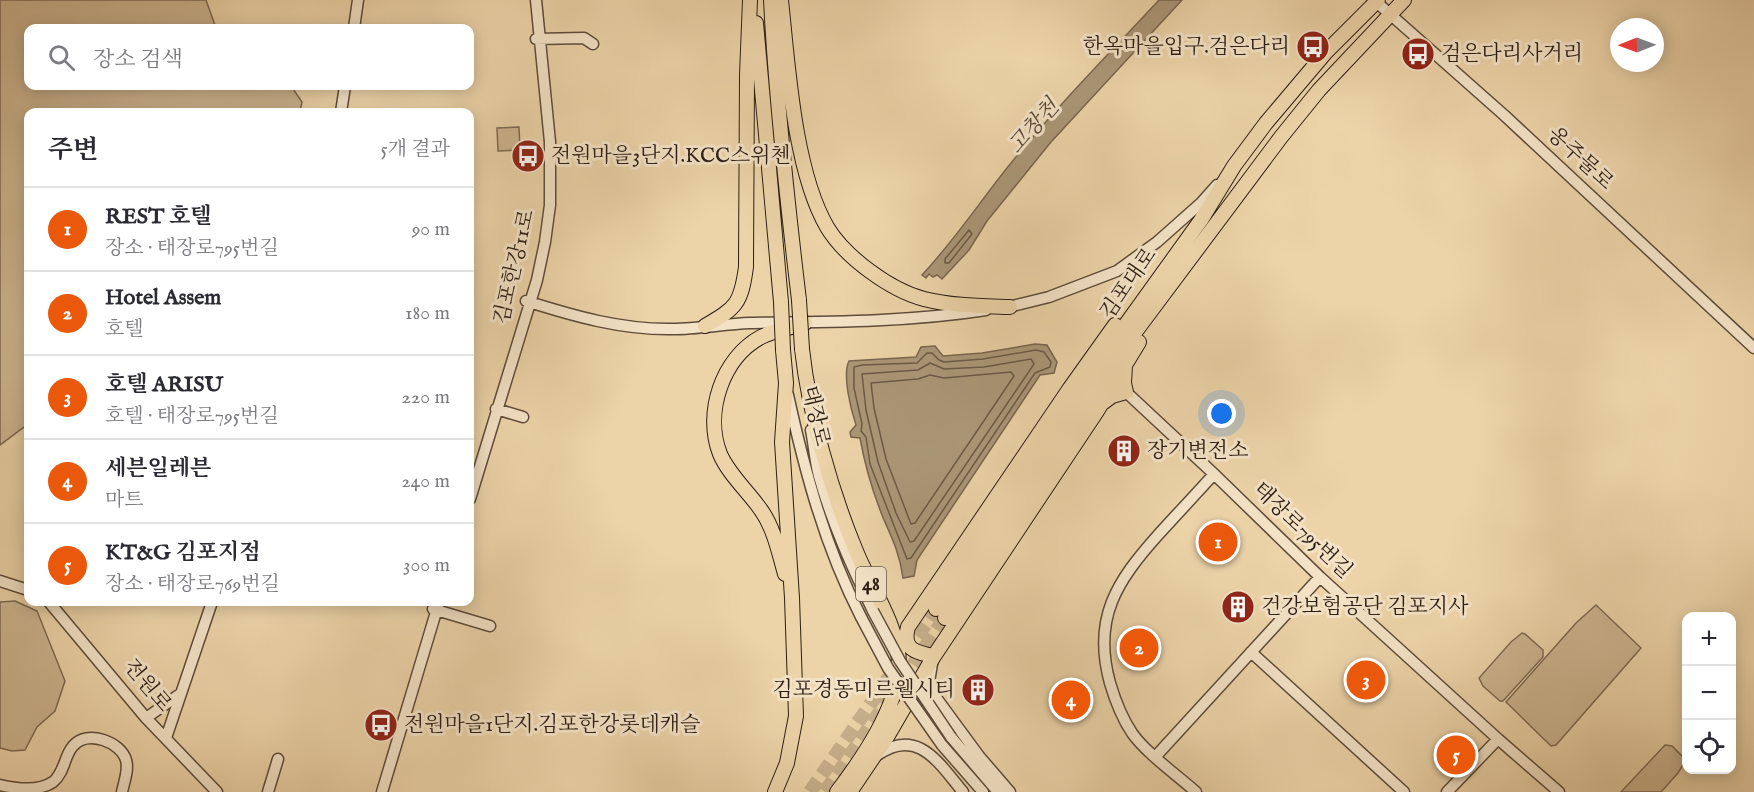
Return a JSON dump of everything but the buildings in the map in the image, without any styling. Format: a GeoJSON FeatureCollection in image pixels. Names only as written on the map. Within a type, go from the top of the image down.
{"type":"FeatureCollection","features":[{"type":"Feature","properties":{"kind":"main road"},"geometry":{"type":"LineString","coordinates":[[705,326],[731,311],[744,287],[750,0]]}},
{"type":"Feature","properties":{"kind":"main road","name":"태장로"},"geometry":{"type":"LineString","coordinates":[[755,0],[786,383]]}},
{"type":"Feature","properties":{"kind":"main road","name":"태장로"},"geometry":{"type":"LineString","coordinates":[[771,0],[775,82],[799,300],[805,381]]}},
{"type":"Feature","properties":{"kind":"main road"},"geometry":{"type":"LineString","coordinates":[[781,0],[797,127],[806,172],[817,205],[837,240],[872,272],[898,288],[922,298],[952,304],[1010,307]]}},
{"type":"Feature","properties":{"kind":"main road","name":"김포대로"},"geometry":{"type":"LineString","coordinates":[[1376,1],[1326,52],[1266,123],[1234,166],[1201,220],[1116,338],[940,614],[1130,339],[1306,106],[1404,0]]}},
{"type":"Feature","properties":{"kind":"main road","name":"김포대로"},"geometry":{"type":"LineString","coordinates":[[933,656],[911,649],[907,644],[908,627],[1070,388],[1136,298],[1201,203]]}},
{"type":"Feature","properties":{"kind":"main road","name":"김포대로"},"geometry":{"type":"LineString","coordinates":[[849,785],[887,737],[933,656],[1101,405],[1188,264]]}},
{"type":"Feature","properties":{"kind":"main road"},"geometry":{"type":"LineString","coordinates":[[792,598],[771,530],[762,511],[720,454],[715,434],[714,415],[721,383],[729,368],[741,354],[763,336],[805,323]]}},
{"type":"Feature","properties":{"kind":"main road"},"geometry":{"type":"LineString","coordinates":[[1101,405],[1112,396],[1126,392],[1125,363]]}},
{"type":"Feature","properties":{"kind":"main road","name":"48"},"geometry":{"type":"LineString","coordinates":[[805,381],[842,515],[867,577],[889,621],[899,665],[897,683],[874,736],[849,785],[838,792]]}},
{"type":"Feature","properties":{"kind":"main road"},"geometry":{"type":"LineString","coordinates":[[785,792],[796,762],[792,598],[782,442],[786,383]]}},
{"type":"Feature","properties":{"kind":"main road"},"geometry":{"type":"LineString","coordinates":[[870,760],[879,744],[891,700]]}},
{"type":"Feature","properties":{"kind":"main road"},"geometry":{"type":"LineString","coordinates":[[775,792],[787,763],[796,726]]}},
{"type":"Feature","properties":{"kind":"street"},"geometry":{"type":"LineString","coordinates":[[355,24],[358,0]]}},
{"type":"Feature","properties":{"kind":"street","name":"김포한강11로"},"geometry":{"type":"LineString","coordinates":[[474,486],[545,242],[549,205],[550,142],[535,0]]}},
{"type":"Feature","properties":{"kind":"street","name":"옹주물로"},"geometry":{"type":"LineString","coordinates":[[1376,1],[1504,115],[1754,348]]}},
{"type":"Feature","properties":{"kind":"street"},"geometry":{"type":"LineString","coordinates":[[538,39],[584,38],[593,44]]}},
{"type":"Feature","properties":{"kind":"street"},"geometry":{"type":"LineString","coordinates":[[342,108],[344,90]]}},
{"type":"Feature","properties":{"kind":"street"},"geometry":{"type":"LineString","coordinates":[[528,301],[578,317],[624,326],[671,329],[747,323],[805,323],[938,317],[1010,307],[1049,297],[1117,271],[1157,242],[1201,203],[1234,166]]}},
{"type":"Feature","properties":{"kind":"street","name":"김포한강11로"},"geometry":{"type":"LineString","coordinates":[[474,477],[528,301]]}},
{"type":"Feature","properties":{"kind":"street","name":"태장로"},"geometry":{"type":"LineString","coordinates":[[805,381],[819,475],[845,552],[900,661],[951,737],[998,792]]}},
{"type":"Feature","properties":{"kind":"street","name":"태장로"},"geometry":{"type":"LineString","coordinates":[[786,383],[810,486],[845,586],[888,668],[942,745],[983,792]]}},
{"type":"Feature","properties":{"kind":"street","name":"태장로795번길"},"geometry":{"type":"LineString","coordinates":[[1126,392],[1320,577],[1559,792]]}},
{"type":"Feature","properties":{"kind":"street"},"geometry":{"type":"LineString","coordinates":[[496,409],[523,417]]}},
{"type":"Feature","properties":{"kind":"street"},"geometry":{"type":"LineString","coordinates":[[1196,792],[1133,735],[1113,693],[1104,655],[1105,629],[1109,606],[1127,571],[1214,474]]}},
{"type":"Feature","properties":{"kind":"street"},"geometry":{"type":"LineString","coordinates":[[1156,756],[1320,577]]}},
{"type":"Feature","properties":{"kind":"street"},"geometry":{"type":"LineString","coordinates":[[0,581],[24,589]]}},
{"type":"Feature","properties":{"kind":"street","name":"전원로"},"geometry":{"type":"LineString","coordinates":[[53,606],[146,718],[217,792]]}},
{"type":"Feature","properties":{"kind":"street"},"geometry":{"type":"LineString","coordinates":[[166,738],[211,606]]}},
{"type":"Feature","properties":{"kind":"street"},"geometry":{"type":"LineString","coordinates":[[381,792],[436,606],[490,626]]}},
{"type":"Feature","properties":{"kind":"street"},"geometry":{"type":"LineString","coordinates":[[1251,652],[1404,792]]}},
{"type":"Feature","properties":{"kind":"street"},"geometry":{"type":"LineString","coordinates":[[933,656],[929,682],[932,692],[979,756],[1010,792]]}},
{"type":"Feature","properties":{"kind":"street"},"geometry":{"type":"LineString","coordinates":[[146,718],[180,694]]}},
{"type":"Feature","properties":{"kind":"street"},"geometry":{"type":"LineString","coordinates":[[0,785],[27,790],[53,782],[62,772],[74,744],[91,738],[110,743],[121,750],[127,767],[122,792]]}},
{"type":"Feature","properties":{"kind":"street"},"geometry":{"type":"LineString","coordinates":[[1447,792],[1498,739]]}},
{"type":"Feature","properties":{"kind":"street"},"geometry":{"type":"LineString","coordinates":[[870,760],[890,747],[908,745],[921,748],[930,753],[963,792]]}},
{"type":"Feature","properties":{"kind":"street"},"geometry":{"type":"LineString","coordinates":[[268,792],[278,759]]}},
{"type":"Feature","properties":{"kind":"shaded area"},"geometry":{"type":"Polygon","coordinates":[[[0,0],[206,0],[215,24],[24,24],[24,90],[294,90],[302,102],[301,108],[24,108],[24,427],[0,445],[0,0]]]}},
{"type":"Feature","properties":{"kind":"shaded area"},"geometry":{"type":"Polygon","coordinates":[[[519,127],[520,150],[498,151],[497,128],[519,127]]]}},
{"type":"Feature","properties":{"kind":"shaded area"},"geometry":{"type":"Polygon","coordinates":[[[15,601],[37,611],[65,681],[55,711],[37,727],[25,750],[12,751],[0,748],[0,602],[15,601]]]}},
{"type":"Feature","properties":{"kind":"shaded area"},"geometry":{"type":"Polygon","coordinates":[[[1596,605],[1641,648],[1556,745],[1551,746],[1506,702],[1576,623],[1596,605]]]}},
{"type":"Feature","properties":{"kind":"shaded area"},"geometry":{"type":"Polygon","coordinates":[[[1522,633],[1543,650],[1543,657],[1503,701],[1500,701],[1483,686],[1479,678],[1522,633]]]}},
{"type":"Feature","properties":{"kind":"shaded area"},"geometry":{"type":"Polygon","coordinates":[[[1665,745],[1672,746],[1682,756],[1682,766],[1661,792],[1621,792],[1665,745]]]}},
{"type":"Feature","properties":{"kind":"water"},"geometry":{"type":"Polygon","coordinates":[[[1159,0],[1182,0],[1051,142],[987,221],[969,250],[942,279],[937,275],[933,277],[929,274],[926,278],[922,275],[1029,142],[1159,0]]]}},
{"type":"Feature","properties":{"kind":"water"},"geometry":{"type":"Polygon","coordinates":[[[1035,344],[1047,345],[1057,362],[1054,373],[1040,375],[917,560],[914,576],[903,578],[896,548],[870,479],[860,438],[851,437],[850,432],[856,425],[846,375],[849,361],[916,357],[921,347],[935,346],[943,356],[982,353],[1035,344]]]}},
{"type":"Feature","properties":{"kind":"tunnel"},"geometry":{"type":"LineString","coordinates":[[810,792],[936,609]]}},
{"type":"Feature","properties":{"kind":"tunnel"},"geometry":{"type":"LineString","coordinates":[[901,682],[945,618]]}},
{"type":"Feature","properties":{"kind":"tunnel"},"geometry":{"type":"LineString","coordinates":[[825,792],[888,700]]}},
{"type":"Feature","properties":{"kind":"place","name":"한옥마을입구.검은다리"},"geometry":{"type":"Point","coordinates":[1313,47]}},
{"type":"Feature","properties":{"kind":"place","name":"검은다리사거리"},"geometry":{"type":"Point","coordinates":[1418,54]}},
{"type":"Feature","properties":{"kind":"place","name":"전원마을3단지.KCC스위첸"},"geometry":{"type":"Point","coordinates":[528,156]}},
{"type":"Feature","properties":{"kind":"place","name":"장기변전소"},"geometry":{"type":"Point","coordinates":[1124,451]}},
{"type":"Feature","properties":{"kind":"place","name":"REST 호텔"},"geometry":{"type":"Point","coordinates":[1218,542]}},
{"type":"Feature","properties":{"kind":"place","name":"건강보험공단 김포지사"},"geometry":{"type":"Point","coordinates":[1238,607]}},
{"type":"Feature","properties":{"kind":"place","name":"Hotel Assem"},"geometry":{"type":"Point","coordinates":[1139,648]}},
{"type":"Feature","properties":{"kind":"place","name":"호텔 ARISU"},"geometry":{"type":"Point","coordinates":[1366,680]}},
{"type":"Feature","properties":{"kind":"place","name":"김포경동미르웰시티"},"geometry":{"type":"Point","coordinates":[978,690]}},
{"type":"Feature","properties":{"kind":"place","name":"세븐일레븐"},"geometry":{"type":"Point","coordinates":[1071,700]}},
{"type":"Feature","properties":{"kind":"place","name":"전원마을1단지.김포한강롯데캐슬"},"geometry":{"type":"Point","coordinates":[381,725]}},
{"type":"Feature","properties":{"kind":"place","name":"KT&G 김포지점"},"geometry":{"type":"Point","coordinates":[1456,755]}},
{"type":"Feature","properties":{"kind":"water label","name":"고창천"},"geometry":{"type":"Point","coordinates":[1034,127]}}]}
